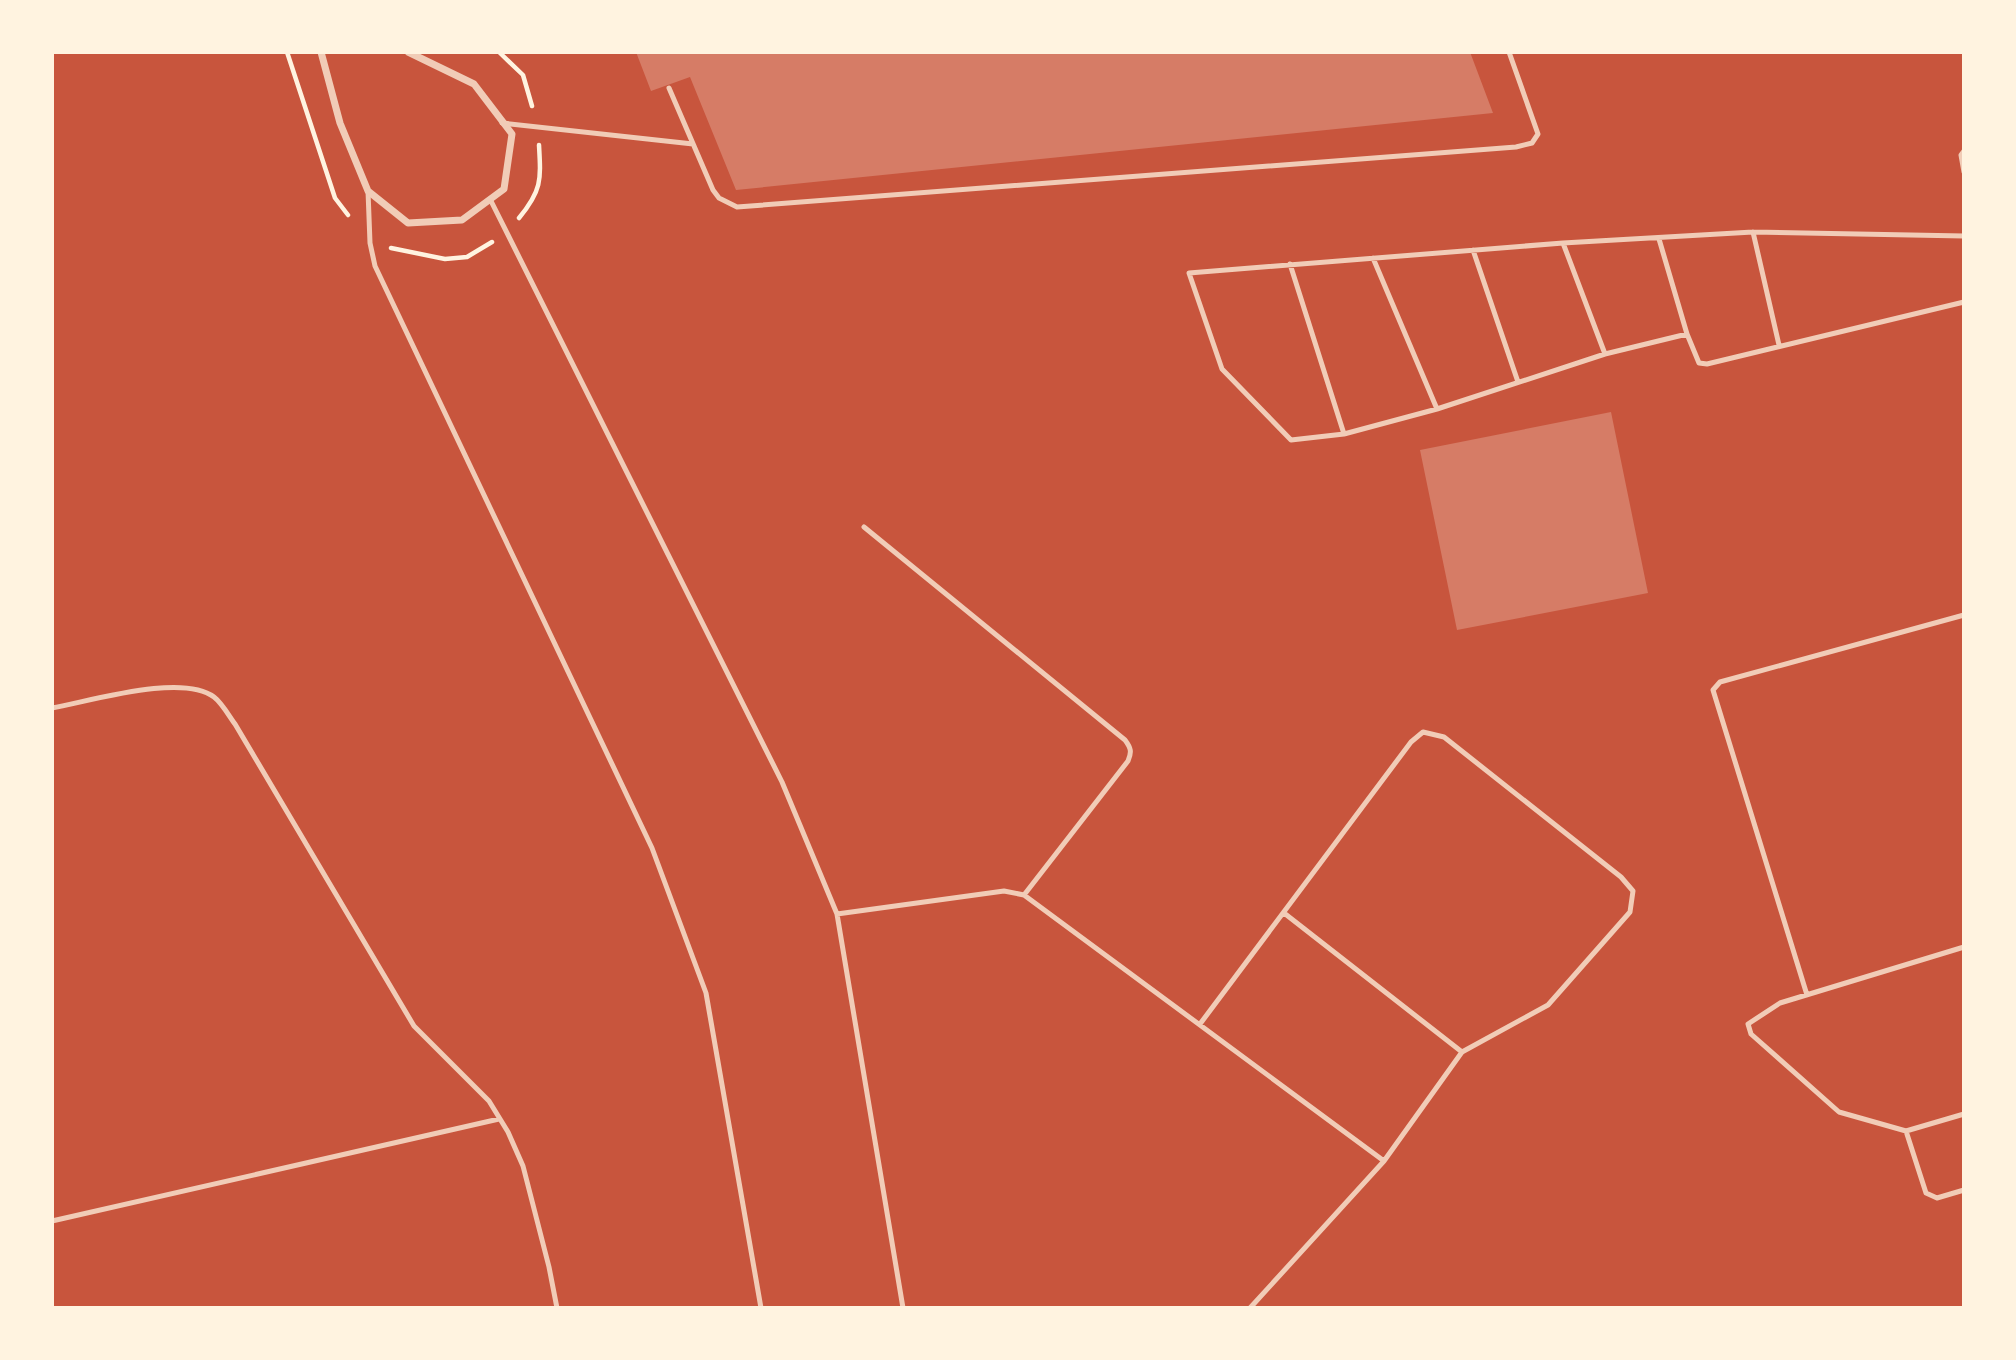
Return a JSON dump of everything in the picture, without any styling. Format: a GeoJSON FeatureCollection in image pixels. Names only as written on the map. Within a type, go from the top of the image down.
{"type":"FeatureCollection","features":[{"type":"Feature","properties":{"kind":"street"},"geometry":{"type":"LineString","coordinates":[[321,52],[340,124],[368,191],[408,223],[462,220],[504,189],[512,134],[474,85],[408,52]]}},
{"type":"Feature","properties":{"kind":"lane"},"geometry":{"type":"LineString","coordinates":[[669,88],[713,190],[719,198],[737,207],[1516,147],[1532,143],[1538,134],[1508,52]]}},
{"type":"Feature","properties":{"kind":"lane"},"geometry":{"type":"LineString","coordinates":[[502,123],[693,144]]}},
{"type":"Feature","properties":{"kind":"lane"},"geometry":{"type":"LineString","coordinates":[[1964,151],[1961,155],[1964,172]]}},
{"type":"Feature","properties":{"kind":"lane"},"geometry":{"type":"LineString","coordinates":[[368,191],[370,243],[375,267],[652,848],[706,993],[761,1307]]}},
{"type":"Feature","properties":{"kind":"lane"},"geometry":{"type":"LineString","coordinates":[[490,199],[782,782],[837,914],[903,1307]]}},
{"type":"Feature","properties":{"kind":"lane"},"geometry":{"type":"LineString","coordinates":[[1753,232],[1779,345]]}},
{"type":"Feature","properties":{"kind":"lane"},"geometry":{"type":"LineString","coordinates":[[1687,334],[1605,354],[1437,409],[1344,433],[1291,440],[1222,369],[1189,273],[1563,243],[1753,232],[1964,236]]}},
{"type":"Feature","properties":{"kind":"lane"},"geometry":{"type":"LineString","coordinates":[[1659,239],[1687,334],[1699,363],[1707,364],[1964,302]]}},
{"type":"Feature","properties":{"kind":"lane"},"geometry":{"type":"LineString","coordinates":[[1563,243],[1605,354]]}},
{"type":"Feature","properties":{"kind":"lane"},"geometry":{"type":"LineString","coordinates":[[1473,250],[1518,382]]}},
{"type":"Feature","properties":{"kind":"lane"},"geometry":{"type":"LineString","coordinates":[[1373,258],[1437,409]]}},
{"type":"Feature","properties":{"kind":"lane"},"geometry":{"type":"LineString","coordinates":[[1290,264],[1344,433]]}},
{"type":"Feature","properties":{"kind":"lane"},"geometry":{"type":"LineString","coordinates":[[864,527],[1125,740],[1130,747],[1131,755],[1128,761],[1024,895]]}},
{"type":"Feature","properties":{"kind":"lane"},"geometry":{"type":"LineString","coordinates":[[1807,995],[1713,690],[1720,682],[1964,615]]}},
{"type":"Feature","properties":{"kind":"lane"},"geometry":{"type":"LineString","coordinates":[[52,708],[165,686],[191,688],[215,698],[235,724],[414,1026],[489,1101],[523,1166],[550,1267],[557,1307]]}},
{"type":"Feature","properties":{"kind":"lane"},"geometry":{"type":"LineString","coordinates":[[1200,1024],[1410,742],[1423,732],[1444,737],[1621,877],[1633,891],[1630,912],[1548,1005],[1462,1052],[1384,1161],[1250,1307]]}},
{"type":"Feature","properties":{"kind":"lane"},"geometry":{"type":"LineString","coordinates":[[837,914],[1004,891],[1024,895],[1384,1161]]}},
{"type":"Feature","properties":{"kind":"lane"},"geometry":{"type":"LineString","coordinates":[[1284,913],[1462,1052]]}},
{"type":"Feature","properties":{"kind":"lane"},"geometry":{"type":"LineString","coordinates":[[1964,947],[1780,1003],[1748,1024],[1751,1034],[1839,1112],[1906,1131],[1964,1114]]}},
{"type":"Feature","properties":{"kind":"lane"},"geometry":{"type":"LineString","coordinates":[[52,1221],[499,1119]]}},
{"type":"Feature","properties":{"kind":"lane"},"geometry":{"type":"LineString","coordinates":[[1906,1131],[1926,1193],[1937,1198],[1964,1190]]}},
{"type":"Feature","properties":{"kind":"building"},"geometry":{"type":"Polygon","coordinates":[[[636,52],[1470,52],[1493,113],[736,190],[690,77],[651,91],[636,52]]]}},
{"type":"Feature","properties":{"kind":"building"},"geometry":{"type":"Polygon","coordinates":[[[1611,412],[1648,593],[1457,630],[1420,450],[1611,412]]]}}]}
